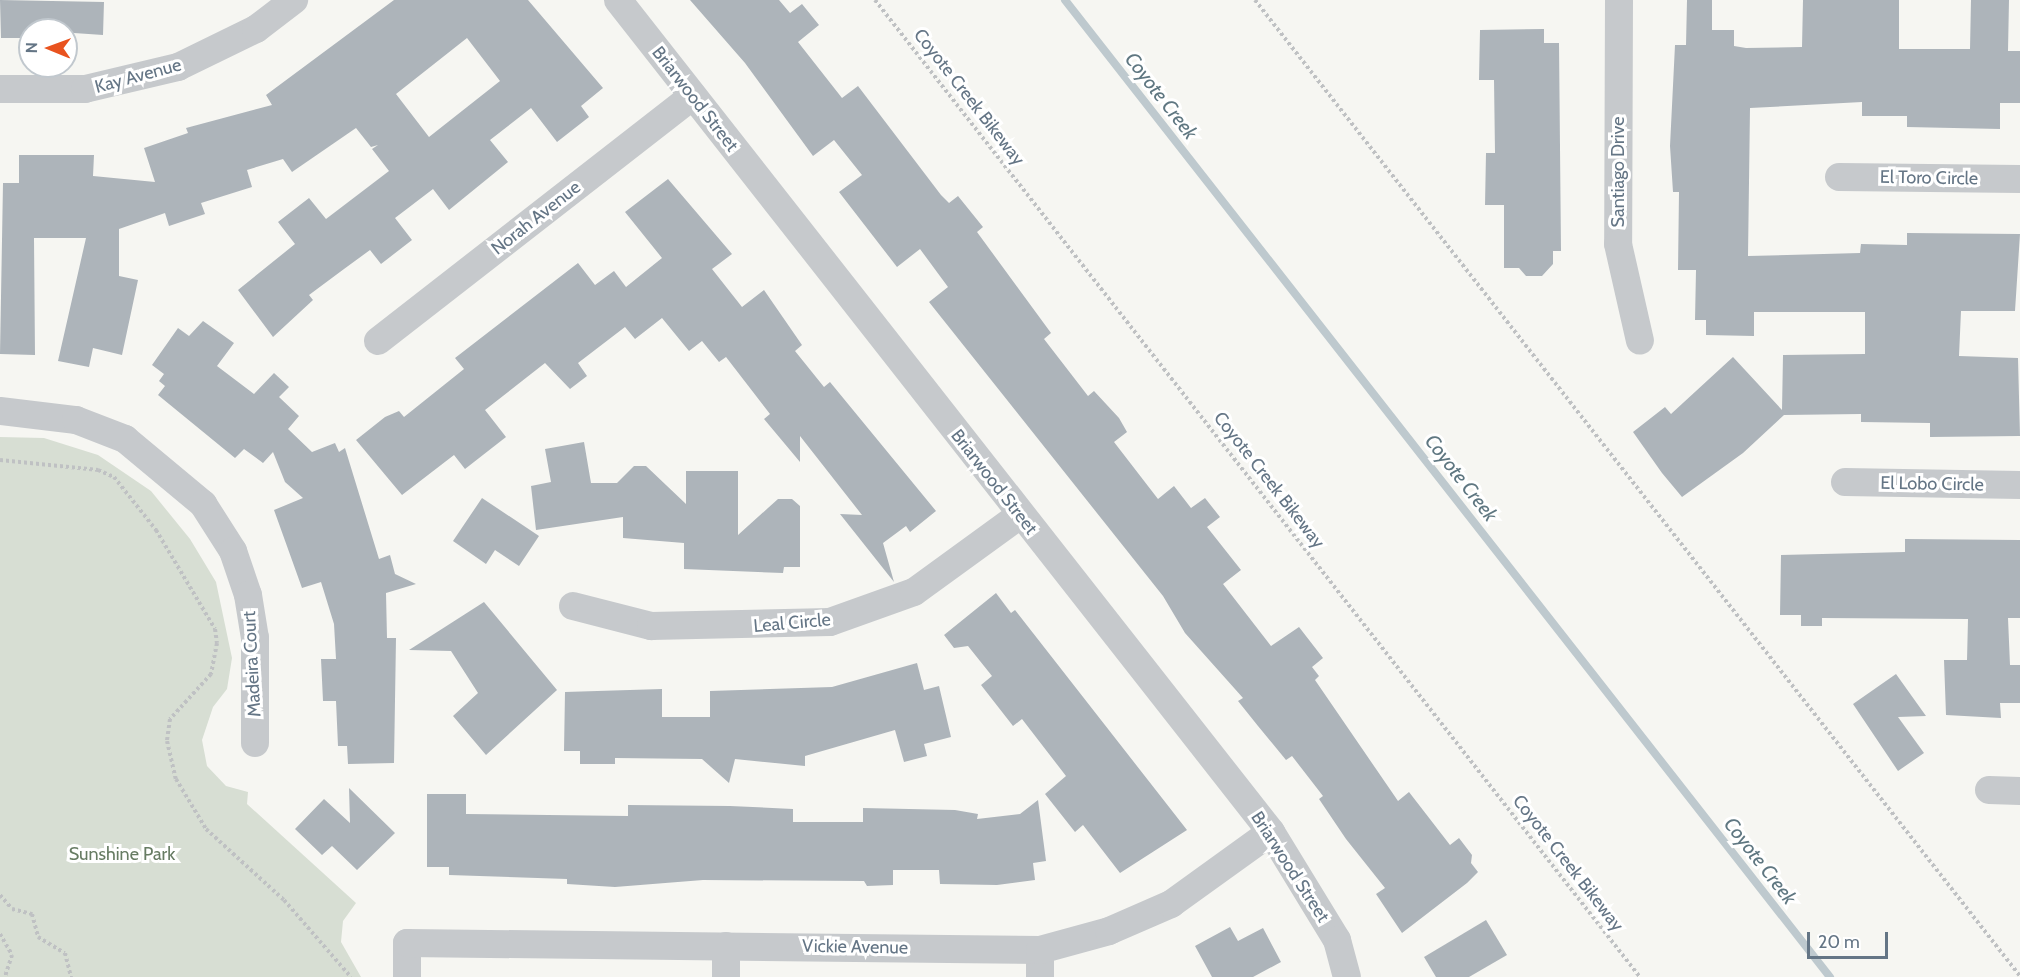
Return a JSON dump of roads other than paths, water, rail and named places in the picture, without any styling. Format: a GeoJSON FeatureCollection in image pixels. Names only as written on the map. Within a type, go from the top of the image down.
{"type":"FeatureCollection","features":[{"type":"Feature","properties":{"kind":"street","name":"Kay Avenue"},"geometry":{"type":"LineString","coordinates":[[0,89],[85,89],[178,68],[256,29],[294,0]]}},
{"type":"Feature","properties":{"kind":"street","name":"Briarwood Street"},"geometry":{"type":"LineString","coordinates":[[618,0],[1271,832],[1337,940],[1347,977]]}},
{"type":"Feature","properties":{"kind":"street","name":"Santiago Drive"},"geometry":{"type":"LineString","coordinates":[[1619,0],[1618,244],[1640,342]]}},
{"type":"Feature","properties":{"kind":"street","name":"Norah Avenue"},"geometry":{"type":"LineString","coordinates":[[378,341],[693,96]]}},
{"type":"Feature","properties":{"kind":"street","name":"El Toro Circle"},"geometry":{"type":"LineString","coordinates":[[1839,177],[2020,179]]}},
{"type":"Feature","properties":{"kind":"street","name":"Madeira Court"},"geometry":{"type":"LineString","coordinates":[[0,411],[76,420],[125,439],[203,504],[233,551],[248,595],[255,638],[255,743]]}},
{"type":"Feature","properties":{"kind":"street","name":"El Lobo Circle"},"geometry":{"type":"LineString","coordinates":[[1845,482],[2020,486]]}},
{"type":"Feature","properties":{"kind":"street","name":"Leal Circle"},"geometry":{"type":"LineString","coordinates":[[573,606],[651,626],[830,622],[914,592],[1020,515]]}},
{"type":"Feature","properties":{"kind":"street"},"geometry":{"type":"LineString","coordinates":[[1989,790],[2020,791]]}},
{"type":"Feature","properties":{"kind":"street","name":"Vickie Avenue"},"geometry":{"type":"LineString","coordinates":[[407,977],[407,943],[726,946],[1040,963],[1171,904],[1271,832]]}},
{"type":"Feature","properties":{"kind":"street"},"geometry":{"type":"LineString","coordinates":[[726,946],[726,977]]}},
{"type":"Feature","properties":{"kind":"waterway","name":"Coyote Creek"},"geometry":{"type":"LineString","coordinates":[[1065,0],[1830,977]]}},
{"type":"Feature","properties":{"kind":"park label","name":"Sunshine Park"},"geometry":{"type":"Point","coordinates":[122,854]}}]}
